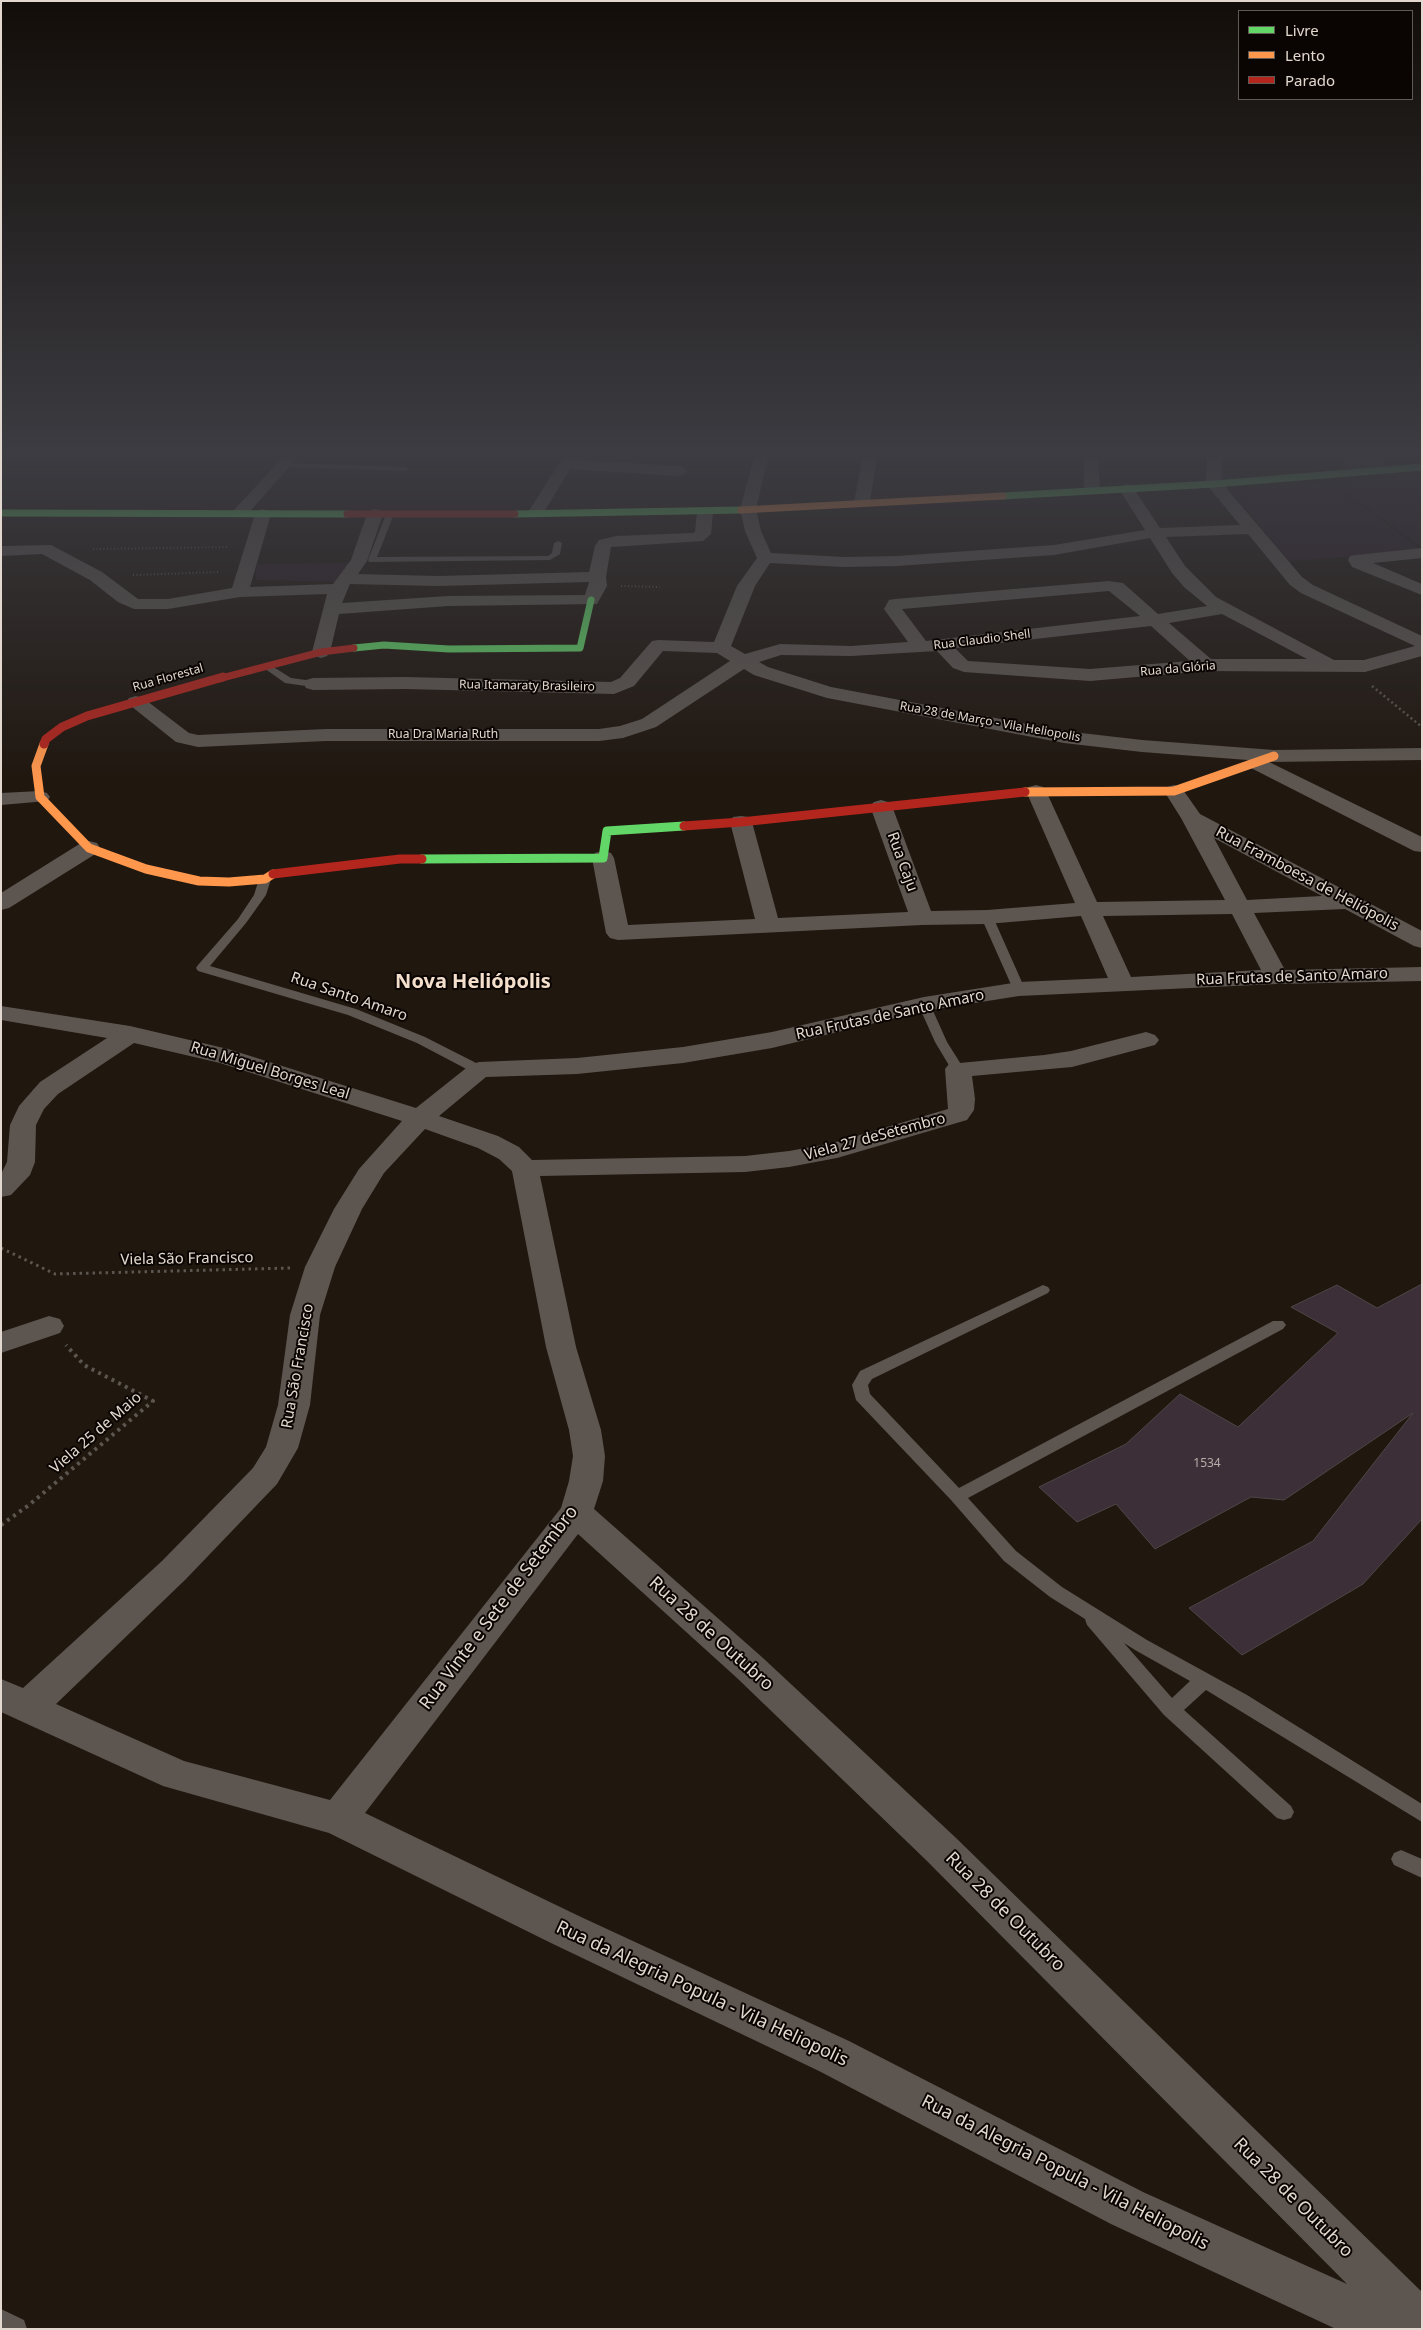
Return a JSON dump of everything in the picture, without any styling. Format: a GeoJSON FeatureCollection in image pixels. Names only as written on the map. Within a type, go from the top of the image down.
{"type":"FeatureCollection","features":[{"type":"Feature","properties":{"kind":"street"},"geometry":{"type":"LineString","coordinates":[[77,566],[96,576],[134,604],[168,604],[240,592],[342,584],[438,581],[595,588]]}},
{"type":"Feature","properties":{"kind":"street"},"geometry":{"type":"LineString","coordinates":[[240,592],[246,566]]}},
{"type":"Feature","properties":{"kind":"street"},"geometry":{"type":"LineString","coordinates":[[321,652],[331,609],[342,584],[356,566]]}},
{"type":"Feature","properties":{"kind":"street"},"geometry":{"type":"LineString","coordinates":[[595,588],[599,566]]}},
{"type":"Feature","properties":{"kind":"street"},"geometry":{"type":"LineString","coordinates":[[722,648],[746,586],[760,566]]}},
{"type":"Feature","properties":{"kind":"street"},"geometry":{"type":"LineString","coordinates":[[1178,566],[1190,583],[1222,609],[1341,666]]}},
{"type":"Feature","properties":{"kind":"street"},"geometry":{"type":"LineString","coordinates":[[1283,566],[1296,581],[1307,589],[1422,642]]}},
{"type":"Feature","properties":{"kind":"street"},"geometry":{"type":"LineString","coordinates":[[1364,566],[1422,590]]}},
{"type":"Feature","properties":{"kind":"street"},"geometry":{"type":"LineString","coordinates":[[921,647],[893,609],[893,605],[1109,586],[1117,587],[1206,666]]}},
{"type":"Feature","properties":{"kind":"street"},"geometry":{"type":"LineString","coordinates":[[331,609],[595,588]]}},
{"type":"Feature","properties":{"kind":"street","name":"Rua Florestal"},"geometry":{"type":"LineString","coordinates":[[40,797],[36,766],[46,739],[52,733],[87,716],[321,652],[384,645],[449,649],[580,648],[595,588]]}},
{"type":"Feature","properties":{"kind":"street","name":"Rua Claudio Shell"},"geometry":{"type":"LineString","coordinates":[[743,661],[780,649],[851,651],[921,647],[1154,620],[1222,609]]}},
{"type":"Feature","properties":{"kind":"street","name":"Rua Itamaraty Brasileiro"},"geometry":{"type":"LineString","coordinates":[[313,684],[405,683],[614,688],[627,682],[658,645],[722,648]]}},
{"type":"Feature","properties":{"kind":"street","name":"Rua da Glória"},"geometry":{"type":"LineString","coordinates":[[942,645],[964,666],[1076,675],[1102,675],[1206,666],[1266,664],[1341,666],[1378,664],[1422,650]]}},
{"type":"Feature","properties":{"kind":"street","name":"Rua 28 de Março - Vila Heliopolis"},"geometry":{"type":"LineString","coordinates":[[722,648],[770,674],[827,692],[1037,732],[1265,760],[1422,754]]}},
{"type":"Feature","properties":{"kind":"street","name":"Rua Dra Maria Ruth"},"geometry":{"type":"LineString","coordinates":[[136,702],[183,738],[190,740],[326,735],[599,735],[623,732],[649,723],[664,715],[743,661]]}},
{"type":"Feature","properties":{"kind":"street"},"geometry":{"type":"LineString","coordinates":[[1351,902],[1238,907],[1088,909],[988,917],[922,918],[618,933],[603,858],[607,831],[741,822],[1036,791],[1174,791],[1265,760],[1422,846]]}},
{"type":"Feature","properties":{"kind":"street"},"geometry":{"type":"LineString","coordinates":[[1036,791],[1122,983]]}},
{"type":"Feature","properties":{"kind":"street"},"geometry":{"type":"LineString","coordinates":[[1174,791],[1192,818],[1277,977]]}},
{"type":"Feature","properties":{"kind":"street"},"geometry":{"type":"LineString","coordinates":[[1,799],[40,797],[89,848],[146,870],[191,880],[229,882],[265,879],[277,872],[400,859],[603,858]]}},
{"type":"Feature","properties":{"kind":"street","name":"Rua Caju"},"geometry":{"type":"LineString","coordinates":[[881,806],[922,918]]}},
{"type":"Feature","properties":{"kind":"street","name":"Rua Framboesa de Heliópolis"},"geometry":{"type":"LineString","coordinates":[[1192,818],[1422,941]]}},
{"type":"Feature","properties":{"kind":"street"},"geometry":{"type":"LineString","coordinates":[[741,822],[768,926]]}},
{"type":"Feature","properties":{"kind":"street"},"geometry":{"type":"LineString","coordinates":[[1,903],[89,848]]}},
{"type":"Feature","properties":{"kind":"street","name":"Rua Frutas de Santo Amaro"},"geometry":{"type":"LineString","coordinates":[[479,1070],[577,1066],[683,1055],[772,1040],[924,1004],[1019,989],[1277,977],[1422,974]]}},
{"type":"Feature","properties":{"kind":"street","name":"Rua Miguel Borges Leal"},"geometry":{"type":"LineString","coordinates":[[1,1013],[130,1034],[228,1057],[420,1118],[488,1142],[509,1153],[525,1168]]}},
{"type":"Feature","properties":{"kind":"street"},"geometry":{"type":"LineString","coordinates":[[1,1189],[16,1175],[21,1162],[23,1126],[32,1106],[49,1088],[130,1034]]}},
{"type":"Feature","properties":{"kind":"street"},"geometry":{"type":"LineString","coordinates":[[958,1069],[1044,1063],[1146,1040]]}},
{"type":"Feature","properties":{"kind":"street","name":"Viela 27 deSetembro"},"geometry":{"type":"LineString","coordinates":[[525,1168],[745,1164],[789,1160],[837,1150],[958,1114],[961,1110],[962,1098],[958,1069]]}},
{"type":"Feature","properties":{"kind":"street","name":"Rua São Francisco"},"geometry":{"type":"LineString","coordinates":[[14,1701],[174,1570],[265,1476],[282,1448],[294,1405],[305,1315],[320,1267],[348,1209],[373,1169],[420,1118],[479,1070]]}},
{"type":"Feature","properties":{"kind":"street","name":"Rua Vinte e Sete de Setembro"},"geometry":{"type":"LineString","coordinates":[[338,1819],[576,1512],[586,1481],[589,1456],[585,1430],[561,1347],[525,1168]]}},
{"type":"Feature","properties":{"kind":"street"},"geometry":{"type":"LineString","coordinates":[[1,1344],[49,1326]]}},
{"type":"Feature","properties":{"kind":"street","name":"Rua 28 de Outubro"},"geometry":{"type":"LineString","coordinates":[[576,1512],[750,1668],[941,1849],[1422,2326]]}},
{"type":"Feature","properties":{"kind":"street","name":"Rua da Alegria Popula - Vila Heliopolis"},"geometry":{"type":"LineString","coordinates":[[14,1701],[177,1775],[338,1819],[575,1934],[834,2056],[1127,2208],[1390,2329]]}},
{"type":"Feature","properties":{"kind":"lane"},"geometry":{"type":"LineString","coordinates":[[266,666],[288,681],[313,684]]}},
{"type":"Feature","properties":{"kind":"lane","name":"Rua Santo Amaro"},"geometry":{"type":"LineString","coordinates":[[265,879],[260,895],[242,921],[202,968],[352,1012],[421,1040],[479,1070]]}},
{"type":"Feature","properties":{"kind":"lane"},"geometry":{"type":"LineString","coordinates":[[988,917],[1019,989]]}},
{"type":"Feature","properties":{"kind":"lane"},"geometry":{"type":"LineString","coordinates":[[924,1004],[940,1042],[958,1069]]}},
{"type":"Feature","properties":{"kind":"lane"},"geometry":{"type":"LineString","coordinates":[[1043,1290],[866,1375],[860,1385],[862,1396],[957,1496],[1010,1556],[1056,1592],[1141,1646],[1240,1700],[1422,1814]]}},
{"type":"Feature","properties":{"kind":"lane"},"geometry":{"type":"LineString","coordinates":[[957,1496],[1278,1325]]}},
{"type":"Feature","properties":{"kind":"lane"},"geometry":{"type":"LineString","coordinates":[[1084,1609],[1171,1710],[1284,1812]]}},
{"type":"Feature","properties":{"kind":"lane"},"geometry":{"type":"LineString","coordinates":[[1171,1710],[1204,1680]]}},
{"type":"Feature","properties":{"kind":"lane"},"geometry":{"type":"LineString","coordinates":[[1401,1859],[1422,1869]]}},
{"type":"Feature","properties":{"kind":"lane"},"geometry":{"type":"LineString","coordinates":[[1,2321],[15,2329]]}},
{"type":"Feature","properties":{"kind":"path"},"geometry":{"type":"LineString","coordinates":[[96,576],[244,572]]}},
{"type":"Feature","properties":{"kind":"path"},"geometry":{"type":"LineString","coordinates":[[595,588],[660,586]]}},
{"type":"Feature","properties":{"kind":"path"},"geometry":{"type":"LineString","coordinates":[[1341,666],[1422,727]]}},
{"type":"Feature","properties":{"kind":"path","name":"Viela São Francisco"},"geometry":{"type":"LineString","coordinates":[[1,1248],[55,1274],[320,1267]]}},
{"type":"Feature","properties":{"kind":"path","name":"Viela 25 de Maio"},"geometry":{"type":"LineString","coordinates":[[1,1526],[153,1401],[84,1366],[49,1326]]}},
{"type":"Feature","properties":{"kind":"shaded area"},"geometry":{"type":"Polygon","coordinates":[[[257,566],[347,566],[336,582],[256,580],[255,572],[257,566]]]}},
{"type":"Feature","properties":{"kind":"building"},"geometry":{"type":"Polygon","coordinates":[[[1422,1284],[1422,1519],[1363,1584],[1242,1655],[1189,1608],[1313,1541],[1413,1413],[1284,1500],[1251,1497],[1155,1549],[1116,1504],[1077,1522],[1039,1487],[1126,1444],[1180,1394],[1238,1427],[1338,1333],[1291,1307],[1337,1285],[1377,1308],[1422,1284]]]}},
{"type":"Feature","properties":{"kind":"traffic: fast"},"geometry":{"type":"LineString","coordinates":[[354,648],[384,645],[449,649],[580,648],[591,600]]}},
{"type":"Feature","properties":{"kind":"traffic: fast"},"geometry":{"type":"LineString","coordinates":[[422,859],[603,858],[607,831],[684,826]]}},
{"type":"Feature","properties":{"kind":"traffic: slow"},"geometry":{"type":"LineString","coordinates":[[44,744],[36,766],[40,797],[89,848],[146,869],[199,881],[229,882],[265,879],[273,874]]}},
{"type":"Feature","properties":{"kind":"traffic: slow"},"geometry":{"type":"LineString","coordinates":[[1025,792],[1174,791],[1274,756]]}},
{"type":"Feature","properties":{"kind":"traffic: jam"},"geometry":{"type":"LineString","coordinates":[[44,744],[46,739],[62,727],[87,716],[193,685],[321,652],[354,648]]}},
{"type":"Feature","properties":{"kind":"traffic: jam"},"geometry":{"type":"LineString","coordinates":[[684,826],[741,822],[1025,792]]}},
{"type":"Feature","properties":{"kind":"traffic: jam"},"geometry":{"type":"LineString","coordinates":[[273,874],[277,872],[400,859],[422,859]]}},
{"type":"Feature","properties":{"kind":"district","name":"Nova Heliópolis"},"geometry":{"type":"Point","coordinates":[473,982]}}]}
